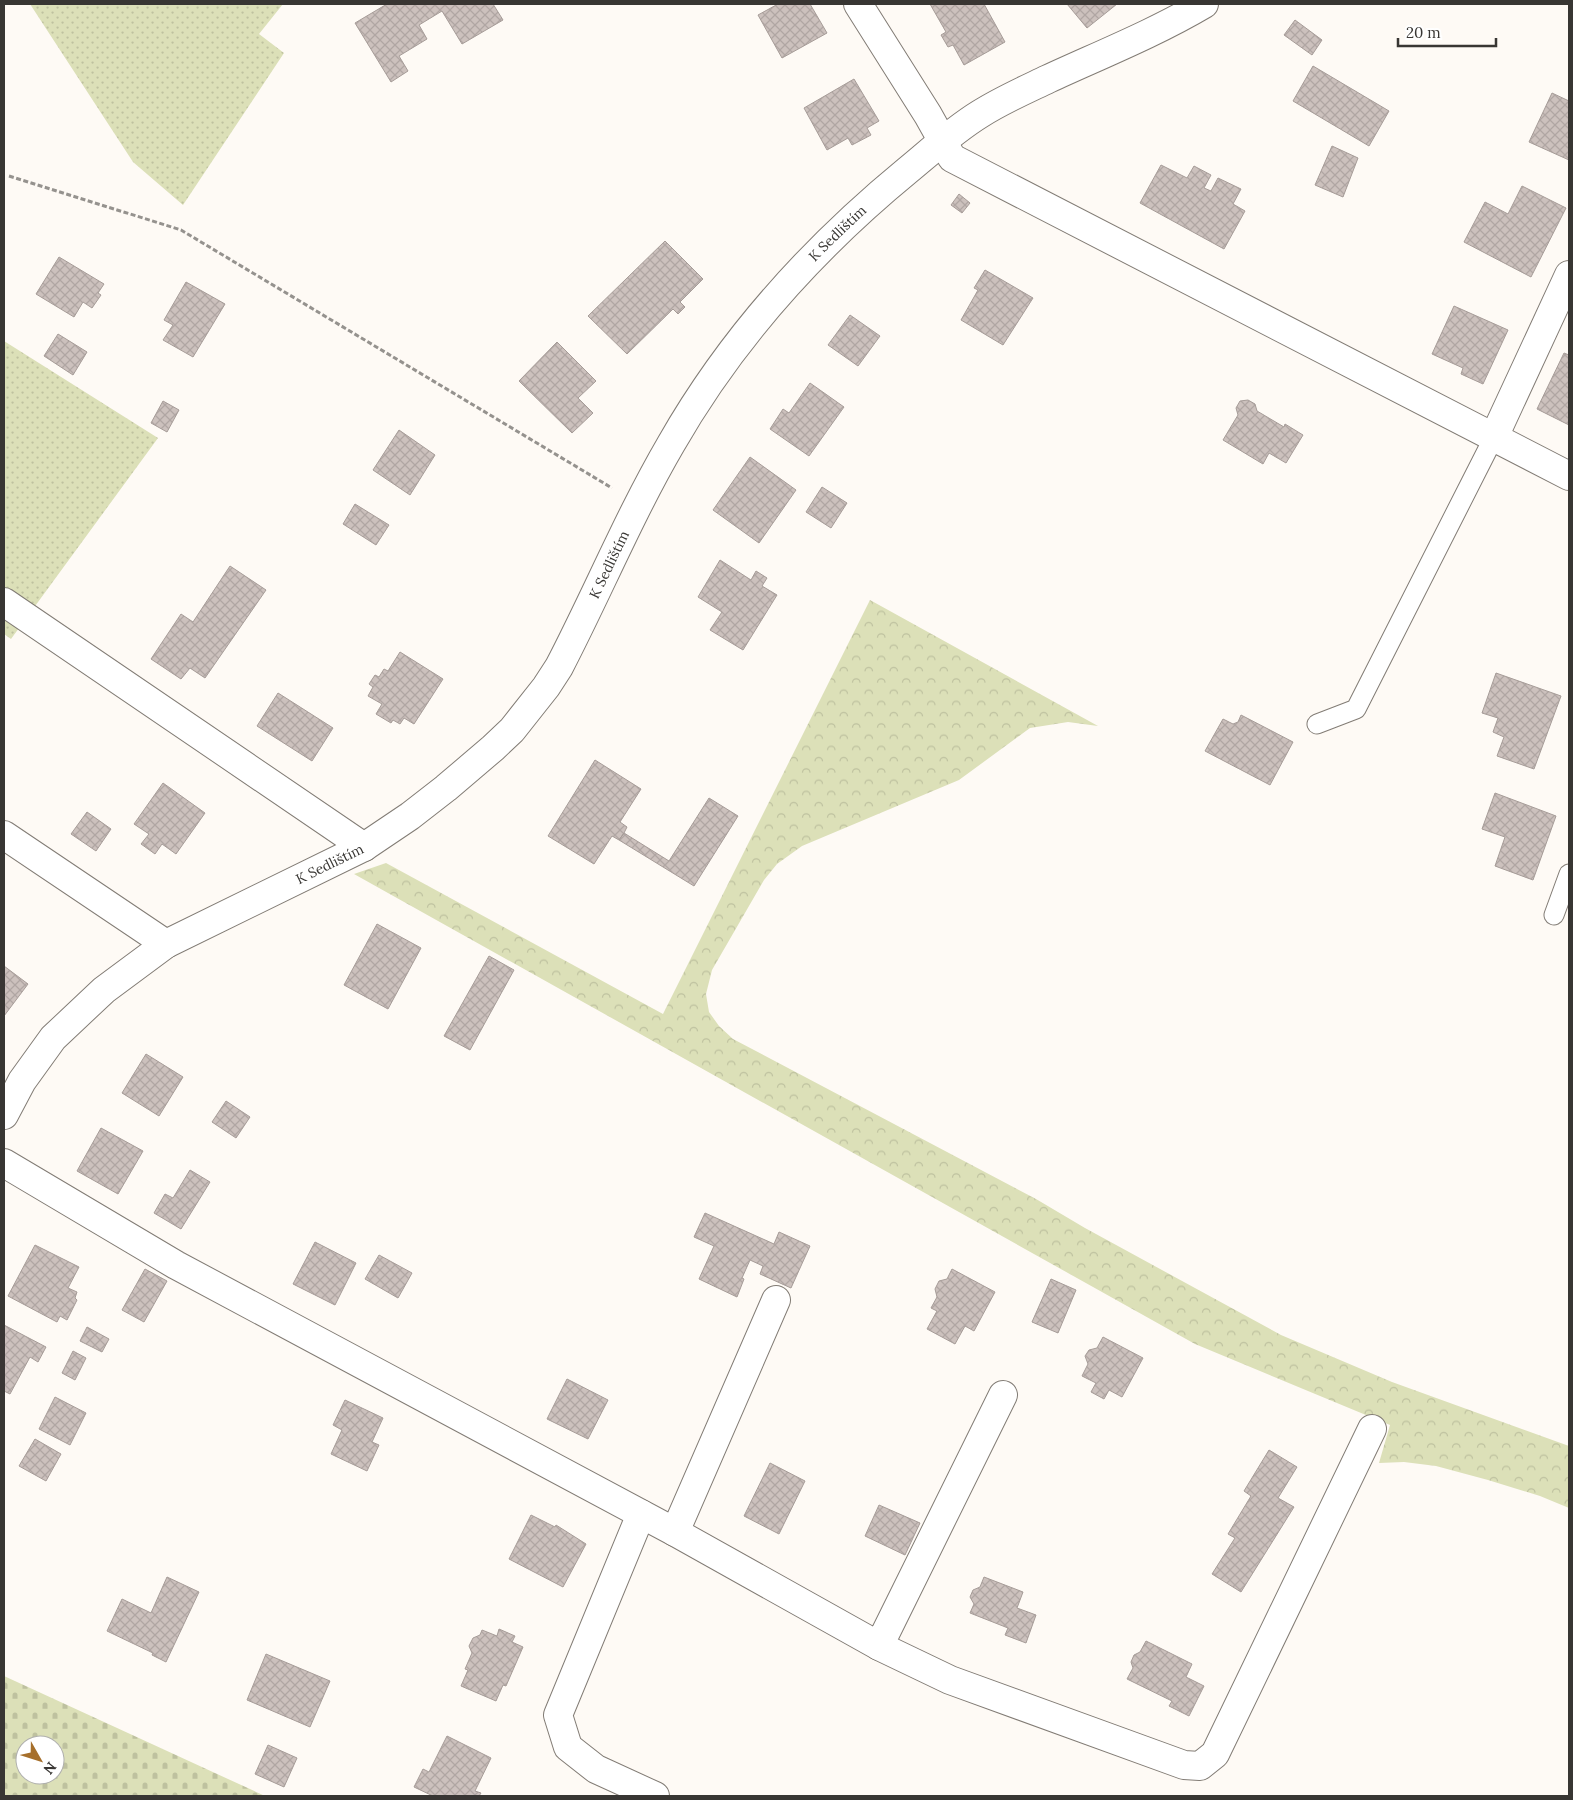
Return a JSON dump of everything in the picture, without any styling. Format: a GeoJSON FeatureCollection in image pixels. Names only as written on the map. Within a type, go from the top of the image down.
{"type":"FeatureCollection","features":[{"type":"Feature","properties":{"kind":"street"},"geometry":{"type":"LineString","coordinates":[[858,4],[928,115],[952,158],[1569,476]]}},
{"type":"Feature","properties":{"kind":"street","name":"K Sedlištím"},"geometry":{"type":"LineString","coordinates":[[6,1104],[53,1038],[123,975],[166,944],[364,847],[410,816],[474,766],[512,730],[559,667],[638,504],[670,444],[701,394],[728,354],[753,324],[801,269],[856,214],[942,142],[1002,100],[1170,22],[1204,4]]}},
{"type":"Feature","properties":{"kind":"street"},"geometry":{"type":"LineString","coordinates":[[1494,437],[1569,275]]}},
{"type":"Feature","properties":{"kind":"street"},"geometry":{"type":"LineString","coordinates":[[4,602],[364,847]]}},
{"type":"Feature","properties":{"kind":"street"},"geometry":{"type":"LineString","coordinates":[[4,835],[166,944]]}},
{"type":"Feature","properties":{"kind":"street"},"geometry":{"type":"LineString","coordinates":[[4,1163],[176,1265],[675,1532],[879,1646],[950,1680],[1184,1765],[1200,1766],[1215,1754],[1372,1429]]}},
{"type":"Feature","properties":{"kind":"street"},"geometry":{"type":"LineString","coordinates":[[675,1532],[776,1300]]}},
{"type":"Feature","properties":{"kind":"street"},"geometry":{"type":"LineString","coordinates":[[879,1646],[1003,1395]]}},
{"type":"Feature","properties":{"kind":"street"},"geometry":{"type":"LineString","coordinates":[[641,1514],[558,1715],[568,1747],[596,1769],[655,1796]]}},
{"type":"Feature","properties":{"kind":"lane"},"geometry":{"type":"LineString","coordinates":[[1317,724],[1356,709],[1494,437]]}},
{"type":"Feature","properties":{"kind":"lane"},"geometry":{"type":"LineString","coordinates":[[1554,915],[1569,874]]}},
{"type":"Feature","properties":{"kind":"path"},"geometry":{"type":"LineString","coordinates":[[9,176],[181,230],[638,504]]}},
{"type":"Feature","properties":{"kind":"green space"},"geometry":{"type":"Polygon","coordinates":[[[30,4],[283,4],[259,34],[284,53],[183,205],[133,162],[30,4]]]}},
{"type":"Feature","properties":{"kind":"green space"},"geometry":{"type":"Polygon","coordinates":[[[4,341],[158,438],[11,639],[4,634],[4,341]]]}},
{"type":"Feature","properties":{"kind":"green space"},"geometry":{"type":"Polygon","coordinates":[[[870,600],[1098,726],[1068,722],[1030,728],[959,780],[802,846],[777,864],[764,880],[712,970],[706,994],[709,1012],[719,1026],[733,1039],[1036,1199],[1085,1228],[1281,1335],[1392,1382],[1569,1446],[1569,1508],[1540,1496],[1436,1466],[1404,1462],[1379,1463],[1390,1425],[1195,1344],[354,874],[386,863],[663,1014],[870,600]]]}},
{"type":"Feature","properties":{"kind":"green space"},"geometry":{"type":"Polygon","coordinates":[[[4,1676],[265,1796],[4,1796],[4,1676]]]}},
{"type":"Feature","properties":{"kind":"building"},"geometry":{"type":"Polygon","coordinates":[[[387,4],[493,4],[503,20],[462,44],[442,11],[419,25],[427,39],[399,56],[408,71],[391,82],[355,23],[387,4]]]}},
{"type":"Feature","properties":{"kind":"building"},"geometry":{"type":"Polygon","coordinates":[[[778,4],[810,4],[827,33],[782,58],[758,15],[778,4]]]}},
{"type":"Feature","properties":{"kind":"building"},"geometry":{"type":"Polygon","coordinates":[[[930,4],[984,4],[1005,42],[964,65],[953,45],[948,47],[941,35],[946,32],[930,4]]]}},
{"type":"Feature","properties":{"kind":"building"},"geometry":{"type":"Polygon","coordinates":[[[1067,4],[1117,4],[1087,28],[1067,4]]]}},
{"type":"Feature","properties":{"kind":"building"},"geometry":{"type":"Polygon","coordinates":[[[1295,20],[1322,40],[1312,55],[1284,35],[1295,20]]]}},
{"type":"Feature","properties":{"kind":"building"},"geometry":{"type":"Polygon","coordinates":[[[1313,66],[1389,111],[1369,146],[1293,101],[1313,66]]]}},
{"type":"Feature","properties":{"kind":"building"},"geometry":{"type":"Polygon","coordinates":[[[854,79],[879,121],[867,128],[871,135],[852,145],[848,138],[827,150],[804,108],[854,79]]]}},
{"type":"Feature","properties":{"kind":"building"},"geometry":{"type":"Polygon","coordinates":[[[1552,93],[1569,101],[1569,160],[1529,142],[1552,93]]]}},
{"type":"Feature","properties":{"kind":"building"},"geometry":{"type":"Polygon","coordinates":[[[1332,146],[1358,158],[1343,197],[1315,185],[1332,146]]]}},
{"type":"Feature","properties":{"kind":"building"},"geometry":{"type":"Polygon","coordinates":[[[1161,165],[1187,178],[1194,166],[1211,175],[1204,188],[1211,191],[1218,178],[1241,189],[1233,204],[1245,211],[1224,249],[1140,203],[1161,165]]]}},
{"type":"Feature","properties":{"kind":"building"},"geometry":{"type":"Polygon","coordinates":[[[1522,186],[1566,208],[1531,277],[1464,242],[1485,202],[1508,214],[1522,186]]]}},
{"type":"Feature","properties":{"kind":"building"},"geometry":{"type":"Polygon","coordinates":[[[959,194],[970,203],[962,213],[951,205],[959,194]]]}},
{"type":"Feature","properties":{"kind":"building"},"geometry":{"type":"Polygon","coordinates":[[[665,241],[703,279],[680,302],[685,307],[678,314],[673,309],[627,354],[588,316],[665,241]]]}},
{"type":"Feature","properties":{"kind":"building"},"geometry":{"type":"Polygon","coordinates":[[[59,257],[104,284],[98,293],[101,295],[92,308],[83,302],[74,317],[36,294],[59,257]]]}},
{"type":"Feature","properties":{"kind":"building"},"geometry":{"type":"Polygon","coordinates":[[[985,270],[1033,298],[1003,345],[961,320],[978,290],[974,288],[985,270]]]}},
{"type":"Feature","properties":{"kind":"building"},"geometry":{"type":"Polygon","coordinates":[[[186,282],[225,304],[193,357],[163,340],[173,325],[164,320],[186,282]]]}},
{"type":"Feature","properties":{"kind":"building"},"geometry":{"type":"Polygon","coordinates":[[[1454,306],[1508,330],[1483,384],[1461,374],[1463,368],[1432,354],[1454,306]]]}},
{"type":"Feature","properties":{"kind":"building"},"geometry":{"type":"Polygon","coordinates":[[[850,315],[880,336],[858,366],[828,345],[850,315]]]}},
{"type":"Feature","properties":{"kind":"building"},"geometry":{"type":"Polygon","coordinates":[[[58,334],[87,352],[73,375],[44,356],[58,334]]]}},
{"type":"Feature","properties":{"kind":"building"},"geometry":{"type":"Polygon","coordinates":[[[557,342],[596,381],[578,398],[593,413],[572,433],[519,381],[557,342]]]}},
{"type":"Feature","properties":{"kind":"building"},"geometry":{"type":"Polygon","coordinates":[[[1564,353],[1569,355],[1569,425],[1537,409],[1564,353]]]}},
{"type":"Feature","properties":{"kind":"building"},"geometry":{"type":"Polygon","coordinates":[[[810,383],[844,407],[809,456],[770,429],[783,409],[789,413],[810,383]]]}},
{"type":"Feature","properties":{"kind":"building"},"geometry":{"type":"Polygon","coordinates":[[[1248,400],[1255,404],[1257,411],[1284,427],[1285,424],[1303,435],[1286,463],[1269,453],[1263,464],[1223,440],[1238,415],[1236,408],[1240,401],[1248,400]]]}},
{"type":"Feature","properties":{"kind":"building"},"geometry":{"type":"Polygon","coordinates":[[[163,401],[179,410],[167,432],[151,423],[163,401]]]}},
{"type":"Feature","properties":{"kind":"building"},"geometry":{"type":"Polygon","coordinates":[[[399,430],[435,455],[410,495],[373,470],[399,430]]]}},
{"type":"Feature","properties":{"kind":"building"},"geometry":{"type":"Polygon","coordinates":[[[750,457],[796,490],[759,543],[713,510],[750,457]]]}},
{"type":"Feature","properties":{"kind":"building"},"geometry":{"type":"Polygon","coordinates":[[[822,487],[847,503],[831,528],[806,512],[822,487]]]}},
{"type":"Feature","properties":{"kind":"building"},"geometry":{"type":"Polygon","coordinates":[[[355,504],[389,525],[376,545],[343,524],[355,504]]]}},
{"type":"Feature","properties":{"kind":"building"},"geometry":{"type":"Polygon","coordinates":[[[720,560],[751,580],[756,571],[767,578],[762,586],[777,595],[743,650],[710,630],[722,612],[698,597],[720,560]]]}},
{"type":"Feature","properties":{"kind":"building"},"geometry":{"type":"Polygon","coordinates":[[[230,566],[266,590],[205,678],[190,668],[181,679],[151,659],[181,614],[193,622],[230,566]]]}},
{"type":"Feature","properties":{"kind":"building"},"geometry":{"type":"Polygon","coordinates":[[[400,652],[443,679],[414,724],[404,718],[400,724],[393,720],[391,723],[376,714],[382,704],[368,696],[373,687],[369,684],[375,675],[379,677],[384,669],[388,671],[400,652]]]}},
{"type":"Feature","properties":{"kind":"building"},"geometry":{"type":"Polygon","coordinates":[[[1496,673],[1561,696],[1534,769],[1497,756],[1504,737],[1493,732],[1498,718],[1482,713],[1496,673]]]}},
{"type":"Feature","properties":{"kind":"building"},"geometry":{"type":"Polygon","coordinates":[[[278,693],[333,728],[312,761],[257,726],[278,693]]]}},
{"type":"Feature","properties":{"kind":"building"},"geometry":{"type":"Polygon","coordinates":[[[1241,715],[1293,742],[1270,785],[1205,751],[1223,719],[1233,724],[1238,722],[1241,715]]]}},
{"type":"Feature","properties":{"kind":"building"},"geometry":{"type":"Polygon","coordinates":[[[595,760],[641,789],[620,822],[627,827],[624,833],[619,840],[612,836],[594,864],[548,836],[595,760]]]}},
{"type":"Feature","properties":{"kind":"building"},"geometry":{"type":"Polygon","coordinates":[[[163,783],[205,813],[176,854],[162,844],[155,854],[141,844],[149,834],[134,824],[163,783]]]}},
{"type":"Feature","properties":{"kind":"building"},"geometry":{"type":"Polygon","coordinates":[[[1495,793],[1556,816],[1533,880],[1495,866],[1505,837],[1482,829],[1495,793]]]}},
{"type":"Feature","properties":{"kind":"building"},"geometry":{"type":"Polygon","coordinates":[[[709,798],[738,816],[694,886],[619,840],[624,833],[669,861],[709,798]]]}},
{"type":"Feature","properties":{"kind":"building"},"geometry":{"type":"Polygon","coordinates":[[[87,812],[111,829],[96,851],[71,834],[87,812]]]}},
{"type":"Feature","properties":{"kind":"building"},"geometry":{"type":"Polygon","coordinates":[[[377,924],[421,948],[388,1009],[344,985],[377,924]]]}},
{"type":"Feature","properties":{"kind":"building"},"geometry":{"type":"Polygon","coordinates":[[[489,956],[514,970],[470,1050],[444,1036],[489,956]]]}},
{"type":"Feature","properties":{"kind":"building"},"geometry":{"type":"Polygon","coordinates":[[[4,966],[28,984],[4,1016],[4,966]]]}},
{"type":"Feature","properties":{"kind":"building"},"geometry":{"type":"Polygon","coordinates":[[[146,1054],[183,1077],[159,1116],[122,1093],[146,1054]]]}},
{"type":"Feature","properties":{"kind":"building"},"geometry":{"type":"Polygon","coordinates":[[[226,1101],[250,1117],[236,1138],[212,1122],[226,1101]]]}},
{"type":"Feature","properties":{"kind":"building"},"geometry":{"type":"Polygon","coordinates":[[[101,1128],[143,1151],[118,1194],[77,1171],[101,1128]]]}},
{"type":"Feature","properties":{"kind":"building"},"geometry":{"type":"Polygon","coordinates":[[[190,1170],[210,1182],[181,1229],[154,1213],[165,1194],[173,1198],[190,1170]]]}},
{"type":"Feature","properties":{"kind":"building"},"geometry":{"type":"Polygon","coordinates":[[[705,1213],[774,1244],[779,1232],[810,1246],[791,1288],[760,1274],[763,1266],[750,1260],[742,1278],[744,1279],[737,1297],[699,1279],[714,1246],[694,1237],[705,1213]]]}},
{"type":"Feature","properties":{"kind":"building"},"geometry":{"type":"Polygon","coordinates":[[[315,1242],[356,1263],[335,1305],[293,1284],[315,1242]]]}},
{"type":"Feature","properties":{"kind":"building"},"geometry":{"type":"Polygon","coordinates":[[[35,1245],[79,1267],[68,1288],[77,1292],[75,1298],[77,1300],[67,1320],[60,1316],[57,1322],[8,1296],[35,1245]]]}},
{"type":"Feature","properties":{"kind":"building"},"geometry":{"type":"Polygon","coordinates":[[[379,1255],[412,1273],[398,1298],[365,1279],[379,1255]]]}},
{"type":"Feature","properties":{"kind":"building"},"geometry":{"type":"Polygon","coordinates":[[[145,1269],[167,1281],[144,1322],[122,1310],[145,1269]]]}},
{"type":"Feature","properties":{"kind":"building"},"geometry":{"type":"Polygon","coordinates":[[[952,1269],[995,1292],[974,1331],[965,1326],[955,1344],[927,1329],[937,1311],[931,1308],[937,1297],[935,1289],[939,1281],[947,1279],[952,1269]]]}},
{"type":"Feature","properties":{"kind":"building"},"geometry":{"type":"Polygon","coordinates":[[[1051,1279],[1076,1290],[1058,1333],[1032,1322],[1051,1279]]]}},
{"type":"Feature","properties":{"kind":"building"},"geometry":{"type":"Polygon","coordinates":[[[4,1325],[46,1347],[38,1362],[30,1357],[10,1394],[4,1391],[4,1325]]]}},
{"type":"Feature","properties":{"kind":"building"},"geometry":{"type":"Polygon","coordinates":[[[87,1327],[109,1339],[102,1352],[80,1341],[87,1327]]]}},
{"type":"Feature","properties":{"kind":"building"},"geometry":{"type":"Polygon","coordinates":[[[1103,1337],[1143,1358],[1122,1397],[1109,1390],[1104,1399],[1091,1392],[1096,1383],[1082,1376],[1088,1364],[1085,1356],[1089,1350],[1097,1348],[1103,1337]]]}},
{"type":"Feature","properties":{"kind":"building"},"geometry":{"type":"Polygon","coordinates":[[[73,1351],[86,1358],[75,1380],[62,1373],[73,1351]]]}},
{"type":"Feature","properties":{"kind":"building"},"geometry":{"type":"Polygon","coordinates":[[[567,1379],[608,1400],[588,1439],[547,1419],[567,1379]]]}},
{"type":"Feature","properties":{"kind":"building"},"geometry":{"type":"Polygon","coordinates":[[[55,1397],[86,1413],[70,1445],[39,1429],[55,1397]]]}},
{"type":"Feature","properties":{"kind":"building"},"geometry":{"type":"Polygon","coordinates":[[[345,1400],[383,1418],[372,1442],[379,1445],[367,1471],[331,1454],[342,1430],[333,1425],[345,1400]]]}},
{"type":"Feature","properties":{"kind":"building"},"geometry":{"type":"Polygon","coordinates":[[[35,1439],[61,1454],[46,1481],[19,1466],[35,1439]]]}},
{"type":"Feature","properties":{"kind":"building"},"geometry":{"type":"Polygon","coordinates":[[[1269,1450],[1297,1467],[1278,1498],[1294,1507],[1241,1592],[1212,1574],[1235,1538],[1228,1534],[1251,1496],[1244,1491],[1269,1450]]]}},
{"type":"Feature","properties":{"kind":"building"},"geometry":{"type":"Polygon","coordinates":[[[770,1463],[805,1481],[779,1534],[744,1516],[770,1463]]]}},
{"type":"Feature","properties":{"kind":"building"},"geometry":{"type":"Polygon","coordinates":[[[879,1505],[920,1523],[905,1555],[865,1536],[879,1505]]]}},
{"type":"Feature","properties":{"kind":"building"},"geometry":{"type":"Polygon","coordinates":[[[531,1515],[555,1527],[556,1525],[586,1544],[563,1587],[509,1559],[531,1515]]]}},
{"type":"Feature","properties":{"kind":"building"},"geometry":{"type":"Polygon","coordinates":[[[167,1577],[199,1592],[166,1662],[152,1655],[153,1653],[107,1631],[122,1599],[151,1613],[167,1577]]]}},
{"type":"Feature","properties":{"kind":"building"},"geometry":{"type":"Polygon","coordinates":[[[984,1577],[1023,1592],[1017,1608],[1036,1615],[1026,1643],[1005,1635],[1008,1628],[970,1613],[974,1604],[970,1597],[973,1590],[980,1587],[984,1577]]]}},
{"type":"Feature","properties":{"kind":"building"},"geometry":{"type":"Polygon","coordinates":[[[499,1629],[515,1636],[512,1642],[523,1647],[506,1686],[503,1685],[496,1701],[461,1686],[468,1670],[465,1669],[472,1653],[469,1646],[473,1638],[480,1635],[482,1630],[497,1636],[499,1629]]]}},
{"type":"Feature","properties":{"kind":"building"},"geometry":{"type":"Polygon","coordinates":[[[1146,1641],[1192,1664],[1186,1677],[1204,1686],[1189,1716],[1169,1706],[1172,1701],[1127,1679],[1133,1668],[1131,1662],[1134,1655],[1140,1652],[1146,1641]]]}},
{"type":"Feature","properties":{"kind":"building"},"geometry":{"type":"Polygon","coordinates":[[[266,1654],[330,1681],[310,1727],[247,1700],[266,1654]]]}},
{"type":"Feature","properties":{"kind":"building"},"geometry":{"type":"Polygon","coordinates":[[[447,1736],[491,1758],[475,1791],[481,1793],[479,1796],[433,1796],[414,1787],[423,1769],[429,1772],[447,1736]]]}},
{"type":"Feature","properties":{"kind":"building"},"geometry":{"type":"Polygon","coordinates":[[[268,1745],[297,1758],[284,1787],[255,1774],[268,1745]]]}}]}
